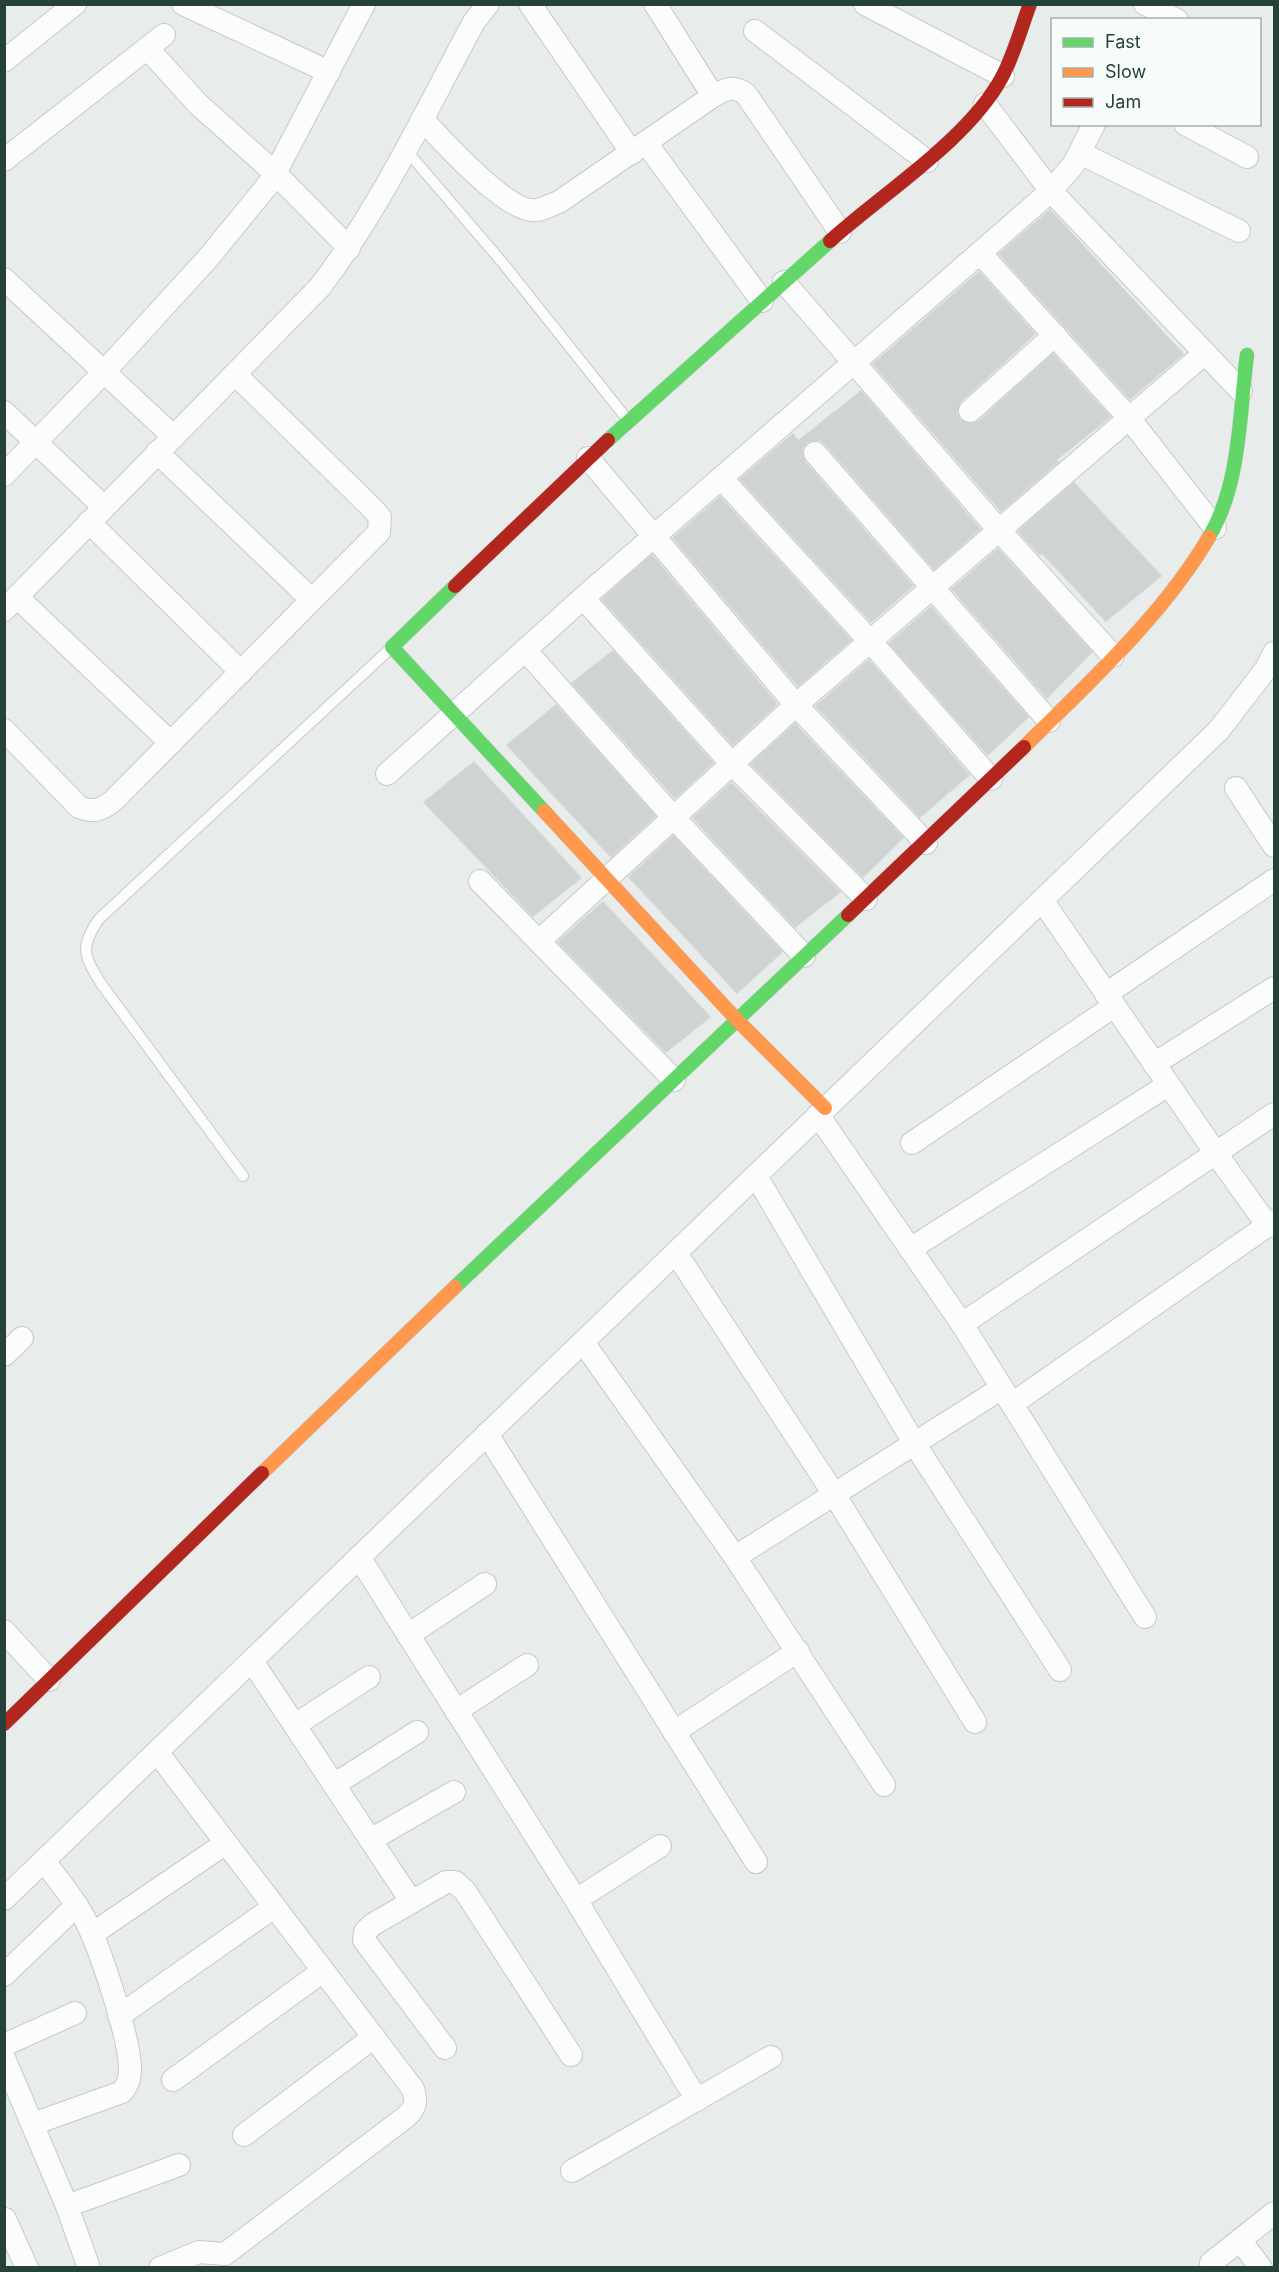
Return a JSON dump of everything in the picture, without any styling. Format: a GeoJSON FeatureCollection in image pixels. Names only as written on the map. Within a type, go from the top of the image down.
{"type":"FeatureCollection","features":[{"type":"Feature","properties":{"kind":"street"},"geometry":{"type":"LineString","coordinates":[[4,61],[75,4]]}},
{"type":"Feature","properties":{"kind":"street"},"geometry":{"type":"LineString","coordinates":[[183,4],[329,72]]}},
{"type":"Feature","properties":{"kind":"street"},"geometry":{"type":"LineString","coordinates":[[171,743],[11,604],[320,287],[349,248],[385,191],[474,22],[488,4]]}},
{"type":"Feature","properties":{"kind":"street"},"geometry":{"type":"LineString","coordinates":[[530,4],[639,148],[762,301]]}},
{"type":"Feature","properties":{"kind":"street"},"geometry":{"type":"LineString","coordinates":[[655,4],[713,96]]}},
{"type":"Feature","properties":{"kind":"street"},"geometry":{"type":"LineString","coordinates":[[865,4],[906,14],[1003,76]]}},
{"type":"Feature","properties":{"kind":"street"},"geometry":{"type":"LineString","coordinates":[[1030,4],[1003,76],[985,104],[927,161],[840,232],[588,458],[392,647],[821,1111],[910,1249],[962,1324],[1145,1617]]}},
{"type":"Feature","properties":{"kind":"street"},"geometry":{"type":"LineString","coordinates":[[4,475],[104,372],[209,257],[276,174],[363,5]]}},
{"type":"Feature","properties":{"kind":"street"},"geometry":{"type":"LineString","coordinates":[[1149,9],[1172,18]]}},
{"type":"Feature","properties":{"kind":"street"},"geometry":{"type":"LineString","coordinates":[[755,31],[927,161]]}},
{"type":"Feature","properties":{"kind":"street"},"geometry":{"type":"LineString","coordinates":[[4,160],[156,42],[228,134],[276,174],[349,248]]}},
{"type":"Feature","properties":{"kind":"street"},"geometry":{"type":"LineString","coordinates":[[422,119],[482,180],[523,209],[536,211],[559,202],[713,96],[727,88],[738,89],[746,94],[840,232]]}},
{"type":"Feature","properties":{"kind":"street"},"geometry":{"type":"LineString","coordinates":[[985,104],[1051,191],[1241,391]]}},
{"type":"Feature","properties":{"kind":"street"},"geometry":{"type":"LineString","coordinates":[[387,774],[583,598],[656,537],[1051,191],[1074,164],[1093,126]]}},
{"type":"Feature","properties":{"kind":"street"},"geometry":{"type":"LineString","coordinates":[[1189,126],[1247,157]]}},
{"type":"Feature","properties":{"kind":"street"},"geometry":{"type":"LineString","coordinates":[[1080,153],[1239,231]]}},
{"type":"Feature","properties":{"kind":"street"},"geometry":{"type":"LineString","coordinates":[[980,253],[1129,418],[1215,528]]}},
{"type":"Feature","properties":{"kind":"street"},"geometry":{"type":"LineString","coordinates":[[4,279],[104,372],[165,444],[312,600]]}},
{"type":"Feature","properties":{"kind":"street"},"geometry":{"type":"LineString","coordinates":[[784,282],[856,362],[999,530],[1113,656]]}},
{"type":"Feature","properties":{"kind":"street"},"geometry":{"type":"LineString","coordinates":[[970,411],[1055,335]]}},
{"type":"Feature","properties":{"kind":"street"},"geometry":{"type":"LineString","coordinates":[[539,941],[796,705],[1205,353]]}},
{"type":"Feature","properties":{"kind":"street"},"geometry":{"type":"LineString","coordinates":[[4,1724],[340,1396],[926,843],[1113,656],[1191,566],[1215,528],[1230,486],[1247,355]]}},
{"type":"Feature","properties":{"kind":"street"},"geometry":{"type":"LineString","coordinates":[[4,730],[79,807],[90,811],[101,809],[113,801],[379,532],[380,518],[235,374]]}},
{"type":"Feature","properties":{"kind":"street"},"geometry":{"type":"LineString","coordinates":[[4,412],[37,443],[96,515],[241,672]]}},
{"type":"Feature","properties":{"kind":"street"},"geometry":{"type":"LineString","coordinates":[[815,453],[1049,721]]}},
{"type":"Feature","properties":{"kind":"street"},"geometry":{"type":"LineString","coordinates":[[588,458],[796,705],[926,843]]}},
{"type":"Feature","properties":{"kind":"street"},"geometry":{"type":"LineString","coordinates":[[722,479],[870,641],[991,779]]}},
{"type":"Feature","properties":{"kind":"street"},"geometry":{"type":"LineString","coordinates":[[583,598],[732,764],[866,899]]}},
{"type":"Feature","properties":{"kind":"street"},"geometry":{"type":"LineString","coordinates":[[526,651],[674,818],[804,956]]}},
{"type":"Feature","properties":{"kind":"street"},"geometry":{"type":"LineString","coordinates":[[4,1899],[1219,730],[1275,653]]}},
{"type":"Feature","properties":{"kind":"street"},"geometry":{"type":"LineString","coordinates":[[1236,788],[1275,846]]}},
{"type":"Feature","properties":{"kind":"street"},"geometry":{"type":"LineString","coordinates":[[912,1143],[1275,880]]}},
{"type":"Feature","properties":{"kind":"street"},"geometry":{"type":"LineString","coordinates":[[480,881],[674,1080]]}},
{"type":"Feature","properties":{"kind":"street"},"geometry":{"type":"LineString","coordinates":[[735,1557],[914,1443],[1007,1396],[1271,1224],[1216,1155],[1042,900]]}},
{"type":"Feature","properties":{"kind":"street"},"geometry":{"type":"LineString","coordinates":[[1154,1064],[1275,988]]}},
{"type":"Feature","properties":{"kind":"street"},"geometry":{"type":"LineString","coordinates":[[910,1249],[1168,1085]]}},
{"type":"Feature","properties":{"kind":"street"},"geometry":{"type":"LineString","coordinates":[[962,1324],[1275,1114]]}},
{"type":"Feature","properties":{"kind":"street"},"geometry":{"type":"LineString","coordinates":[[756,1176],[914,1443],[1060,1670]]}},
{"type":"Feature","properties":{"kind":"street"},"geometry":{"type":"LineString","coordinates":[[676,1253],[834,1494],[975,1722]]}},
{"type":"Feature","properties":{"kind":"street"},"geometry":{"type":"LineString","coordinates":[[4,1355],[22,1338]]}},
{"type":"Feature","properties":{"kind":"street"},"geometry":{"type":"LineString","coordinates":[[583,1342],[735,1557],[884,1785]]}},
{"type":"Feature","properties":{"kind":"street"},"geometry":{"type":"LineString","coordinates":[[487,1434],[756,1862]]}},
{"type":"Feature","properties":{"kind":"street"},"geometry":{"type":"LineString","coordinates":[[359,1557],[576,1900],[696,2100]]}},
{"type":"Feature","properties":{"kind":"street"},"geometry":{"type":"LineString","coordinates":[[408,1635],[485,1584]]}},
{"type":"Feature","properties":{"kind":"street"},"geometry":{"type":"LineString","coordinates":[[4,1631],[49,1680]]}},
{"type":"Feature","properties":{"kind":"street"},"geometry":{"type":"LineString","coordinates":[[674,1732],[798,1651]]}},
{"type":"Feature","properties":{"kind":"street"},"geometry":{"type":"LineString","coordinates":[[252,1660],[411,1901]]}},
{"type":"Feature","properties":{"kind":"street"},"geometry":{"type":"LineString","coordinates":[[456,1711],[527,1665]]}},
{"type":"Feature","properties":{"kind":"street"},"geometry":{"type":"LineString","coordinates":[[295,1725],[369,1677]]}},
{"type":"Feature","properties":{"kind":"street"},"geometry":{"type":"LineString","coordinates":[[334,1784],[417,1732]]}},
{"type":"Feature","properties":{"kind":"street"},"geometry":{"type":"LineString","coordinates":[[157,1752],[413,2089],[416,2098],[415,2108],[225,2254],[199,2252],[160,2268]]}},
{"type":"Feature","properties":{"kind":"street"},"geometry":{"type":"LineString","coordinates":[[372,1839],[454,1792]]}},
{"type":"Feature","properties":{"kind":"street"},"geometry":{"type":"LineString","coordinates":[[92,1934],[226,1844]]}},
{"type":"Feature","properties":{"kind":"street"},"geometry":{"type":"LineString","coordinates":[[576,1900],[660,1846]]}},
{"type":"Feature","properties":{"kind":"street"},"geometry":{"type":"LineString","coordinates":[[33,2124],[122,2092],[128,2084],[130,2071],[119,2016],[92,1934],[77,1905],[44,1861]]}},
{"type":"Feature","properties":{"kind":"street"},"geometry":{"type":"LineString","coordinates":[[445,2048],[364,1940],[365,1932],[372,1925],[446,1882],[455,1882],[465,1891],[571,2055]]}},
{"type":"Feature","properties":{"kind":"street"},"geometry":{"type":"LineString","coordinates":[[4,1975],[77,1905]]}},
{"type":"Feature","properties":{"kind":"street"},"geometry":{"type":"LineString","coordinates":[[119,2016],[274,1907]]}},
{"type":"Feature","properties":{"kind":"street"},"geometry":{"type":"LineString","coordinates":[[173,2080],[323,1971]]}},
{"type":"Feature","properties":{"kind":"street"},"geometry":{"type":"LineString","coordinates":[[4,2045],[75,2013]]}},
{"type":"Feature","properties":{"kind":"street"},"geometry":{"type":"LineString","coordinates":[[244,2135],[374,2037]]}},
{"type":"Feature","properties":{"kind":"street"},"geometry":{"type":"LineString","coordinates":[[572,2171],[771,2057]]}},
{"type":"Feature","properties":{"kind":"street"},"geometry":{"type":"LineString","coordinates":[[4,2058],[67,2206],[89,2268]]}},
{"type":"Feature","properties":{"kind":"street"},"geometry":{"type":"LineString","coordinates":[[67,2206],[178,2165]]}},
{"type":"Feature","properties":{"kind":"street"},"geometry":{"type":"LineString","coordinates":[[1211,2263],[1275,2214]]}},
{"type":"Feature","properties":{"kind":"street"},"geometry":{"type":"LineString","coordinates":[[5,2219],[21,2266]]}},
{"type":"Feature","properties":{"kind":"street"},"geometry":{"type":"LineString","coordinates":[[1240,2241],[1261,2268]]}},
{"type":"Feature","properties":{"kind":"lane"},"geometry":{"type":"LineString","coordinates":[[406,150],[502,262],[629,421]]}},
{"type":"Feature","properties":{"kind":"lane"},"geometry":{"type":"LineString","coordinates":[[243,1176],[102,984],[86,959],[86,938],[99,919],[392,647]]}},
{"type":"Feature","properties":{"kind":"building"},"geometry":{"type":"Polygon","coordinates":[[[1050,210],[1183,354],[1130,399],[999,254],[1050,210]]]}},
{"type":"Feature","properties":{"kind":"building"},"geometry":{"type":"Polygon","coordinates":[[[979,272],[1035,334],[961,401],[957,413],[960,420],[972,424],[979,421],[1053,354],[1110,417],[1056,460],[1058,462],[1001,511],[873,364],[979,272]]]}},
{"type":"Feature","properties":{"kind":"building"},"geometry":{"type":"Polygon","coordinates":[[[861,391],[980,529],[934,569],[825,444],[819,440],[807,442],[802,449],[805,462],[913,586],[871,622],[740,479],[793,434],[798,441],[861,391]]]}},
{"type":"Feature","properties":{"kind":"building"},"geometry":{"type":"Polygon","coordinates":[[[1074,483],[1161,576],[1106,621],[1018,531],[1074,483]]]}},
{"type":"Feature","properties":{"kind":"building"},"geometry":{"type":"Polygon","coordinates":[[[720,497],[851,640],[798,686],[673,538],[720,497]]]}},
{"type":"Feature","properties":{"kind":"building"},"geometry":{"type":"Polygon","coordinates":[[[998,549],[1092,652],[1047,698],[952,589],[998,549]]]}},
{"type":"Feature","properties":{"kind":"building"},"geometry":{"type":"Polygon","coordinates":[[[652,555],[777,704],[733,745],[602,599],[652,555]]]}},
{"type":"Feature","properties":{"kind":"building"},"geometry":{"type":"Polygon","coordinates":[[[931,607],[1028,717],[988,755],[889,643],[931,607]]]}},
{"type":"Feature","properties":{"kind":"building"},"geometry":{"type":"Polygon","coordinates":[[[613,651],[713,763],[675,798],[572,683],[613,651]]]}},
{"type":"Feature","properties":{"kind":"building"},"geometry":{"type":"Polygon","coordinates":[[[869,660],[969,775],[920,817],[816,706],[869,660]]]}},
{"type":"Feature","properties":{"kind":"building"},"geometry":{"type":"Polygon","coordinates":[[[556,705],[655,816],[611,857],[507,745],[556,705]]]}},
{"type":"Feature","properties":{"kind":"building"},"geometry":{"type":"Polygon","coordinates":[[[795,724],[903,838],[863,877],[751,764],[795,724]]]}},
{"type":"Feature","properties":{"kind":"building"},"geometry":{"type":"Polygon","coordinates":[[[474,762],[581,878],[533,916],[424,802],[474,762]]]}},
{"type":"Feature","properties":{"kind":"building"},"geometry":{"type":"Polygon","coordinates":[[[731,783],[840,892],[795,927],[693,818],[731,783]]]}},
{"type":"Feature","properties":{"kind":"building"},"geometry":{"type":"Polygon","coordinates":[[[673,836],[782,952],[737,993],[629,877],[673,836]]]}},
{"type":"Feature","properties":{"kind":"building"},"geometry":{"type":"Polygon","coordinates":[[[603,902],[710,1017],[666,1052],[558,942],[603,902]]]}},
{"type":"Feature","properties":{"kind":"traffic: fast"},"geometry":{"type":"LineString","coordinates":[[608,440],[830,241]]}},
{"type":"Feature","properties":{"kind":"traffic: fast"},"geometry":{"type":"LineString","coordinates":[[1209,537],[1219,516],[1233,472],[1247,355]]}},
{"type":"Feature","properties":{"kind":"traffic: fast"},"geometry":{"type":"LineString","coordinates":[[455,586],[392,647],[544,811]]}},
{"type":"Feature","properties":{"kind":"traffic: fast"},"geometry":{"type":"LineString","coordinates":[[455,1287],[848,915]]}},
{"type":"Feature","properties":{"kind":"traffic: slow"},"geometry":{"type":"LineString","coordinates":[[1024,747],[1099,673],[1147,621],[1190,566],[1209,537]]}},
{"type":"Feature","properties":{"kind":"traffic: slow"},"geometry":{"type":"LineString","coordinates":[[544,811],[737,1020],[825,1108]]}},
{"type":"Feature","properties":{"kind":"traffic: slow"},"geometry":{"type":"LineString","coordinates":[[262,1473],[455,1287]]}},
{"type":"Feature","properties":{"kind":"traffic: jam"},"geometry":{"type":"LineString","coordinates":[[830,241],[924,164],[969,122],[1002,77],[1014,51],[1030,4]]}},
{"type":"Feature","properties":{"kind":"traffic: jam"},"geometry":{"type":"LineString","coordinates":[[455,586],[608,440]]}},
{"type":"Feature","properties":{"kind":"traffic: jam"},"geometry":{"type":"LineString","coordinates":[[848,915],[1024,747]]}},
{"type":"Feature","properties":{"kind":"traffic: jam"},"geometry":{"type":"LineString","coordinates":[[4,1724],[262,1473]]}}]}
